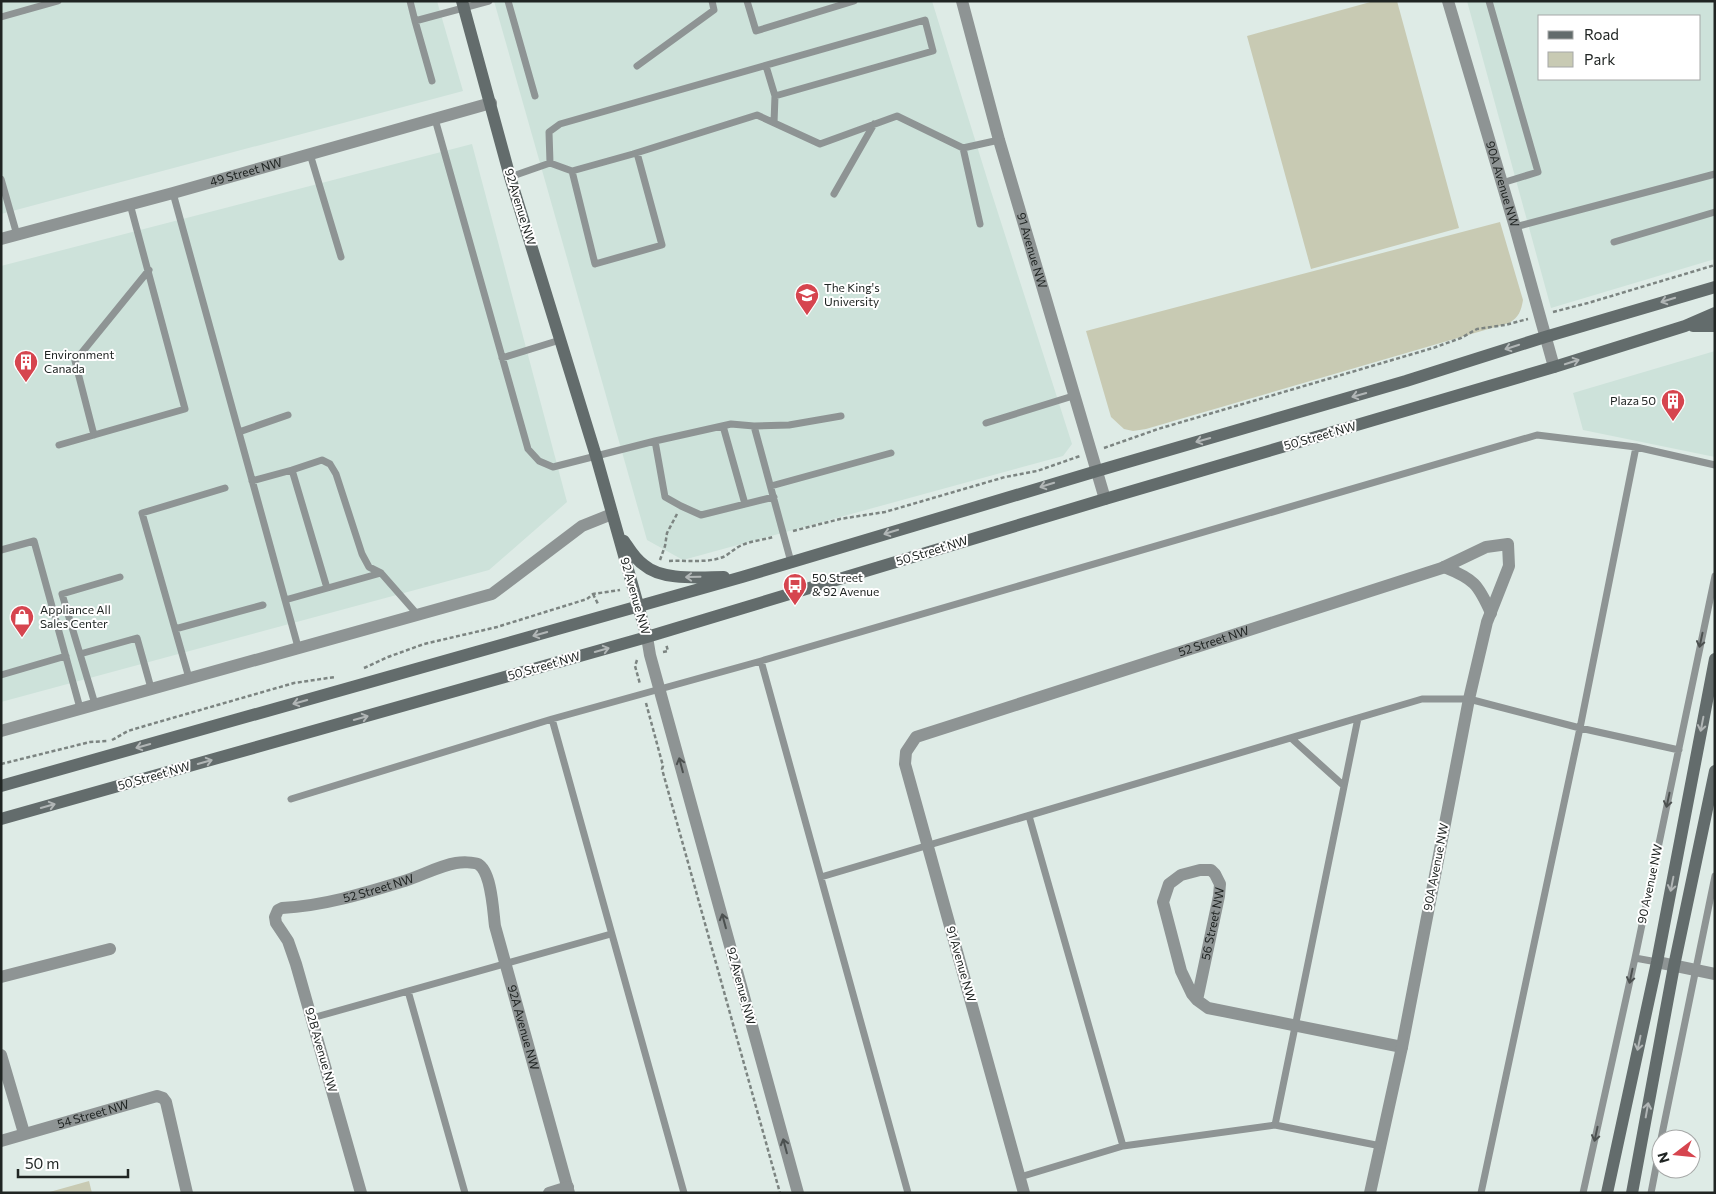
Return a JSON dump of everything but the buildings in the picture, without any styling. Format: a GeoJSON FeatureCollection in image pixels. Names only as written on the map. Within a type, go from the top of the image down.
{"type":"FeatureCollection","features":[{"type":"Feature","properties":{"kind":"main road","name":"92 Avenue NW"},"geometry":{"type":"LineString","coordinates":[[463,5],[510,176],[596,456],[647,637]]}},
{"type":"Feature","properties":{"kind":"main road"},"geometry":{"type":"LineString","coordinates":[[1,786],[791,562],[1097,470],[1406,381],[1715,286]]}},
{"type":"Feature","properties":{"kind":"main road","name":"50 Street NW"},"geometry":{"type":"LineString","coordinates":[[1,819],[647,637],[1104,499],[1554,368],[1686,326],[1715,313]]}},
{"type":"Feature","properties":{"kind":"main road"},"geometry":{"type":"LineString","coordinates":[[1686,326],[1715,326]]}},
{"type":"Feature","properties":{"kind":"main road"},"geometry":{"type":"LineString","coordinates":[[618,532],[634,556],[645,567],[657,573],[684,577],[742,576]]}},
{"type":"Feature","properties":{"kind":"main road","name":"90 Avenue NW"},"geometry":{"type":"LineString","coordinates":[[1607,1193],[1657,962],[1715,659]]}},
{"type":"Feature","properties":{"kind":"main road"},"geometry":{"type":"LineString","coordinates":[[1632,1193],[1674,966],[1715,771]]}},
{"type":"Feature","properties":{"kind":"street","name":"91 Avenue NW"},"geometry":{"type":"LineString","coordinates":[[962,1],[999,140],[1104,499]]}},
{"type":"Feature","properties":{"kind":"street","name":"90A Avenue NW"},"geometry":{"type":"LineString","coordinates":[[1448,1],[1515,227],[1554,368]]}},
{"type":"Feature","properties":{"kind":"street","name":"49 Street NW"},"geometry":{"type":"LineString","coordinates":[[1,239],[174,193],[491,103]]}},
{"type":"Feature","properties":{"kind":"street"},"geometry":{"type":"LineString","coordinates":[[1,731],[492,594],[582,526],[612,514]]}},
{"type":"Feature","properties":{"kind":"street","name":"90A Avenue NW"},"geometry":{"type":"LineString","coordinates":[[1370,1193],[1402,1047],[1469,699],[1491,613],[1509,566],[1508,544]]}},
{"type":"Feature","properties":{"kind":"street","name":"52 Street NW"},"geometry":{"type":"LineString","coordinates":[[916,737],[1444,567],[1486,547],[1508,544]]}},
{"type":"Feature","properties":{"kind":"street"},"geometry":{"type":"LineString","coordinates":[[1444,567],[1466,575],[1482,592],[1491,613]]}},
{"type":"Feature","properties":{"kind":"street","name":"92 Avenue NW"},"geometry":{"type":"LineString","coordinates":[[647,637],[798,1193]]}},
{"type":"Feature","properties":{"kind":"street","name":"91 Avenue NW"},"geometry":{"type":"LineString","coordinates":[[916,737],[906,752],[905,764],[1024,1193]]}},
{"type":"Feature","properties":{"kind":"street","name":"52 Street NW"},"geometry":{"type":"LineString","coordinates":[[278,910],[323,904],[402,882],[455,863],[478,864]]}},
{"type":"Feature","properties":{"kind":"street","name":"92A Avenue NW"},"geometry":{"type":"LineString","coordinates":[[478,864],[485,872],[490,887],[495,926],[569,1190]]}},
{"type":"Feature","properties":{"kind":"street","name":"56 Street NW"},"geometry":{"type":"LineString","coordinates":[[1200,870],[1211,870],[1220,884],[1219,896],[1197,1000],[1181,971],[1163,902],[1169,884],[1181,875],[1200,870]]}},
{"type":"Feature","properties":{"kind":"street","name":"92B Avenue NW"},"geometry":{"type":"LineString","coordinates":[[278,910],[275,917],[276,922],[288,941],[294,956],[361,1193]]}},
{"type":"Feature","properties":{"kind":"street"},"geometry":{"type":"LineString","coordinates":[[1,977],[110,949]]}},
{"type":"Feature","properties":{"kind":"street"},"geometry":{"type":"LineString","coordinates":[[1657,962],[1715,974]]}},
{"type":"Feature","properties":{"kind":"street"},"geometry":{"type":"LineString","coordinates":[[1197,1000],[1208,1008],[1402,1047]]}},
{"type":"Feature","properties":{"kind":"street"},"geometry":{"type":"LineString","coordinates":[[1,1055],[24,1133]]}},
{"type":"Feature","properties":{"kind":"street","name":"54 Street NW"},"geometry":{"type":"LineString","coordinates":[[1,1140],[157,1096],[166,1102],[187,1193]]}},
{"type":"Feature","properties":{"kind":"street"},"geometry":{"type":"LineString","coordinates":[[549,1193],[569,1190]]}},
{"type":"Feature","properties":{"kind":"lane"},"geometry":{"type":"LineString","coordinates":[[1,17],[58,1]]}},
{"type":"Feature","properties":{"kind":"lane"},"geometry":{"type":"LineString","coordinates":[[410,1],[432,81]]}},
{"type":"Feature","properties":{"kind":"lane"},"geometry":{"type":"LineString","coordinates":[[416,21],[463,5],[490,1]]}},
{"type":"Feature","properties":{"kind":"lane"},"geometry":{"type":"LineString","coordinates":[[508,1],[535,96]]}},
{"type":"Feature","properties":{"kind":"lane"},"geometry":{"type":"LineString","coordinates":[[637,66],[714,10],[712,1]]}},
{"type":"Feature","properties":{"kind":"lane"},"geometry":{"type":"LineString","coordinates":[[747,1],[756,31],[854,1]]}},
{"type":"Feature","properties":{"kind":"lane"},"geometry":{"type":"LineString","coordinates":[[1489,1],[1538,172],[1502,183]]}},
{"type":"Feature","properties":{"kind":"lane"},"geometry":{"type":"LineString","coordinates":[[550,163],[549,132],[560,124],[925,20],[933,51],[775,96]]}},
{"type":"Feature","properties":{"kind":"lane"},"geometry":{"type":"LineString","coordinates":[[766,66],[775,96],[774,123]]}},
{"type":"Feature","properties":{"kind":"lane"},"geometry":{"type":"LineString","coordinates":[[510,176],[550,163],[572,171],[757,114],[820,144],[897,116],[963,148],[999,140]]}},
{"type":"Feature","properties":{"kind":"lane"},"geometry":{"type":"LineString","coordinates":[[435,119],[528,449],[539,461],[552,467],[731,424],[754,426],[789,425],[841,416]]}},
{"type":"Feature","properties":{"kind":"lane"},"geometry":{"type":"LineString","coordinates":[[834,194],[874,124]]}},
{"type":"Feature","properties":{"kind":"lane"},"geometry":{"type":"LineString","coordinates":[[963,148],[980,224]]}},
{"type":"Feature","properties":{"kind":"lane"},"geometry":{"type":"LineString","coordinates":[[572,171],[595,264],[662,245],[637,152]]}},
{"type":"Feature","properties":{"kind":"lane"},"geometry":{"type":"LineString","coordinates":[[310,154],[341,257]]}},
{"type":"Feature","properties":{"kind":"lane"},"geometry":{"type":"LineString","coordinates":[[1515,227],[1715,174]]}},
{"type":"Feature","properties":{"kind":"lane"},"geometry":{"type":"LineString","coordinates":[[1,179],[17,235]]}},
{"type":"Feature","properties":{"kind":"lane"},"geometry":{"type":"LineString","coordinates":[[174,193],[298,647]]}},
{"type":"Feature","properties":{"kind":"lane"},"geometry":{"type":"LineString","coordinates":[[59,445],[185,409],[130,204]]}},
{"type":"Feature","properties":{"kind":"lane"},"geometry":{"type":"LineString","coordinates":[[1614,242],[1715,212]]}},
{"type":"Feature","properties":{"kind":"lane"},"geometry":{"type":"LineString","coordinates":[[94,435],[75,361],[148,270]]}},
{"type":"Feature","properties":{"kind":"lane"},"geometry":{"type":"LineString","coordinates":[[502,358],[560,340]]}},
{"type":"Feature","properties":{"kind":"lane"},"geometry":{"type":"LineString","coordinates":[[986,423],[1073,396]]}},
{"type":"Feature","properties":{"kind":"lane"},"geometry":{"type":"LineString","coordinates":[[239,432],[288,416]]}},
{"type":"Feature","properties":{"kind":"lane"},"geometry":{"type":"LineString","coordinates":[[723,426],[745,504]]}},
{"type":"Feature","properties":{"kind":"lane"},"geometry":{"type":"LineString","coordinates":[[754,426],[791,562]]}},
{"type":"Feature","properties":{"kind":"lane"},"geometry":{"type":"LineString","coordinates":[[291,799],[552,719],[761,661],[1537,435],[1636,447],[1715,465]]}},
{"type":"Feature","properties":{"kind":"lane"},"geometry":{"type":"LineString","coordinates":[[655,441],[665,496],[681,506],[701,515],[774,497]]}},
{"type":"Feature","properties":{"kind":"lane"},"geometry":{"type":"LineString","coordinates":[[1481,1193],[1580,728],[1636,447]]}},
{"type":"Feature","properties":{"kind":"lane"},"geometry":{"type":"LineString","coordinates":[[771,486],[891,453]]}},
{"type":"Feature","properties":{"kind":"lane"},"geometry":{"type":"LineString","coordinates":[[252,481],[322,460],[330,464],[336,474],[362,554],[369,567],[382,574],[417,614]]}},
{"type":"Feature","properties":{"kind":"lane"},"geometry":{"type":"LineString","coordinates":[[292,470],[327,588]]}},
{"type":"Feature","properties":{"kind":"lane"},"geometry":{"type":"LineString","coordinates":[[189,678],[142,513],[225,488]]}},
{"type":"Feature","properties":{"kind":"lane"},"geometry":{"type":"LineString","coordinates":[[1,550],[34,541],[80,708]]}},
{"type":"Feature","properties":{"kind":"lane"},"geometry":{"type":"LineString","coordinates":[[285,600],[382,574]]}},
{"type":"Feature","properties":{"kind":"lane","name":"90 Avenue NW"},"geometry":{"type":"LineString","coordinates":[[1584,1193],[1715,576]]}},
{"type":"Feature","properties":{"kind":"lane"},"geometry":{"type":"LineString","coordinates":[[95,704],[62,594],[120,577]]}},
{"type":"Feature","properties":{"kind":"lane"},"geometry":{"type":"LineString","coordinates":[[175,629],[263,605]]}},
{"type":"Feature","properties":{"kind":"lane"},"geometry":{"type":"LineString","coordinates":[[80,654],[137,638],[151,688]]}},
{"type":"Feature","properties":{"kind":"lane"},"geometry":{"type":"LineString","coordinates":[[1,675],[66,656]]}},
{"type":"Feature","properties":{"kind":"lane"},"geometry":{"type":"LineString","coordinates":[[761,661],[908,1193]]}},
{"type":"Feature","properties":{"kind":"lane"},"geometry":{"type":"LineString","coordinates":[[821,877],[1422,699],[1469,699],[1580,728],[1679,750]]}},
{"type":"Feature","properties":{"kind":"lane"},"geometry":{"type":"LineString","coordinates":[[1275,1125],[1358,718]]}},
{"type":"Feature","properties":{"kind":"lane"},"geometry":{"type":"LineString","coordinates":[[552,719],[684,1193]]}},
{"type":"Feature","properties":{"kind":"lane"},"geometry":{"type":"LineString","coordinates":[[1291,738],[1344,786]]}},
{"type":"Feature","properties":{"kind":"lane"},"geometry":{"type":"LineString","coordinates":[[1029,816],[1123,1146]]}},
{"type":"Feature","properties":{"kind":"lane"},"geometry":{"type":"LineString","coordinates":[[1663,1129],[1715,876]]}},
{"type":"Feature","properties":{"kind":"lane"},"geometry":{"type":"LineString","coordinates":[[312,1018],[612,934]]}},
{"type":"Feature","properties":{"kind":"lane"},"geometry":{"type":"LineString","coordinates":[[1635,958],[1657,962]]}},
{"type":"Feature","properties":{"kind":"lane"},"geometry":{"type":"LineString","coordinates":[[408,991],[466,1193]]}},
{"type":"Feature","properties":{"kind":"lane"},"geometry":{"type":"LineString","coordinates":[[1020,1177],[1123,1146],[1275,1125],[1381,1146]]}},
{"type":"Feature","properties":{"kind":"lane"},"geometry":{"type":"LineString","coordinates":[[1651,1193],[1654,1179]]}},
{"type":"Feature","properties":{"kind":"path"},"geometry":{"type":"LineString","coordinates":[[681,506],[667,533],[661,558],[665,560],[701,561],[718,559],[730,554],[743,545],[846,517],[885,512],[1004,477],[1037,471],[1158,429],[1433,348],[1462,338],[1477,329],[1506,325],[1588,303],[1715,265]]}},
{"type":"Feature","properties":{"kind":"path"},"geometry":{"type":"LineString","coordinates":[[360,670],[388,657],[424,644],[497,626],[587,600],[593,594]]}},
{"type":"Feature","properties":{"kind":"path"},"geometry":{"type":"LineString","coordinates":[[637,658],[635,666],[663,766],[662,769],[780,1193]]}},
{"type":"Feature","properties":{"kind":"path"},"geometry":{"type":"LineString","coordinates":[[1,764],[90,742],[107,741],[148,724],[294,683],[338,676]]}},
{"type":"Feature","properties":{"kind":"shaded area"},"geometry":{"type":"Polygon","coordinates":[[[1,1],[437,1],[463,91],[1,214],[1,1]]]}},
{"type":"Feature","properties":{"kind":"shaded area","name":"The King's University"},"geometry":{"type":"Polygon","coordinates":[[[494,1],[932,1],[1072,444],[1063,456],[683,560],[647,540],[494,1]]]}},
{"type":"Feature","properties":{"kind":"shaded area"},"geometry":{"type":"Polygon","coordinates":[[[1467,1],[1715,1],[1715,259],[1551,308],[1467,1]]]}},
{"type":"Feature","properties":{"kind":"shaded area"},"geometry":{"type":"Polygon","coordinates":[[[472,144],[567,502],[489,570],[1,702],[1,266],[472,144]]]}},
{"type":"Feature","properties":{"kind":"shaded area"},"geometry":{"type":"Polygon","coordinates":[[[1715,351],[1715,457],[1583,430],[1573,393],[1715,351]]]}},
{"type":"Feature","properties":{"kind":"green space"},"geometry":{"type":"Polygon","coordinates":[[[1374,1],[1397,1],[1459,228],[1311,269],[1247,36],[1374,1]]]}},
{"type":"Feature","properties":{"kind":"green space"},"geometry":{"type":"Polygon","coordinates":[[[1500,222],[1523,300],[1519,313],[1509,323],[1146,429],[1133,431],[1124,429],[1111,417],[1086,331],[1500,222]]]}},
{"type":"Feature","properties":{"kind":"green space"},"geometry":{"type":"Polygon","coordinates":[[[89,1181],[92,1193],[46,1193],[89,1181]]]}},
{"type":"Feature","properties":{"kind":"place","name":"The King's University"},"geometry":{"type":"Point","coordinates":[807,316]}},
{"type":"Feature","properties":{"kind":"place","name":"Environment Canada"},"geometry":{"type":"Point","coordinates":[26,383]}},
{"type":"Feature","properties":{"kind":"place","name":"Plaza 50"},"geometry":{"type":"Point","coordinates":[1673,422]}},
{"type":"Feature","properties":{"kind":"place","name":"50 Street & 92 Avenue"},"geometry":{"type":"Point","coordinates":[795,606]}},
{"type":"Feature","properties":{"kind":"place","name":"Appliance All Sales Center"},"geometry":{"type":"Point","coordinates":[22,638]}}]}
